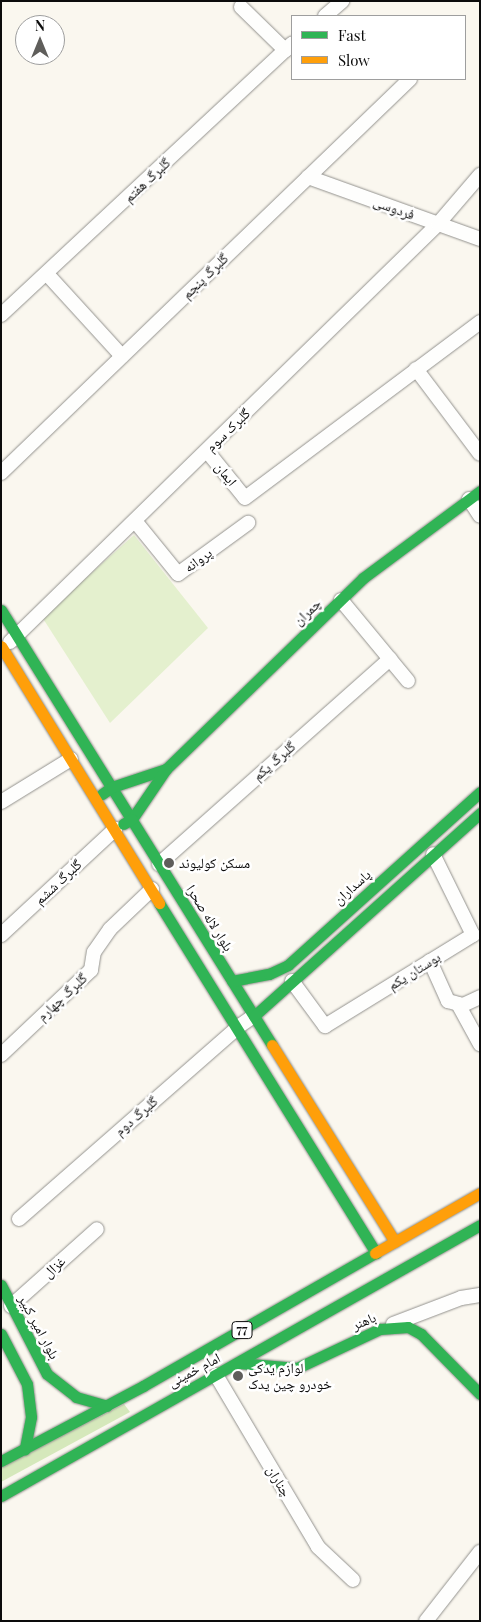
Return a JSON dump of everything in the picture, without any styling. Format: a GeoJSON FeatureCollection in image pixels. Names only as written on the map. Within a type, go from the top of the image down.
{"type":"FeatureCollection","features":[{"type":"Feature","properties":{"kind":"main road","name":"چمران"},"geometry":{"type":"LineString","coordinates":[[115,829],[132,819],[166,769],[363,578],[474,495]]}},
{"type":"Feature","properties":{"kind":"main road","name":"بلوار لاله صحرا"},"geometry":{"type":"LineString","coordinates":[[1,610],[395,1242]]}},
{"type":"Feature","properties":{"kind":"main road"},"geometry":{"type":"LineString","coordinates":[[2,648],[358,1221],[376,1253]]}},
{"type":"Feature","properties":{"kind":"main road","name":"چمران"},"geometry":{"type":"LineString","coordinates":[[96,798],[112,787],[166,769]]}},
{"type":"Feature","properties":{"kind":"main road","name":"پاسداران"},"geometry":{"type":"LineString","coordinates":[[232,981],[269,974],[288,964],[480,792]]}},
{"type":"Feature","properties":{"kind":"main road"},"geometry":{"type":"LineString","coordinates":[[254,1016],[480,813]]}},
{"type":"Feature","properties":{"kind":"main road"},"geometry":{"type":"LineString","coordinates":[[423,843],[434,854]]}},
{"type":"Feature","properties":{"kind":"main road","name":"امام خمینی"},"geometry":{"type":"LineString","coordinates":[[1,1496],[149,1398],[376,1253],[480,1193]]}},
{"type":"Feature","properties":{"kind":"main road"},"geometry":{"type":"LineString","coordinates":[[358,1221],[374,1211]]}},
{"type":"Feature","properties":{"kind":"main road","name":"امام خمینی"},"geometry":{"type":"LineString","coordinates":[[1,1461],[106,1406],[149,1398],[216,1375],[480,1225]]}},
{"type":"Feature","properties":{"kind":"main road","name":"بلوار امیر کبیر"},"geometry":{"type":"LineString","coordinates":[[1,1285],[47,1374],[76,1397],[106,1406]]}},
{"type":"Feature","properties":{"kind":"main road","name":"باهنر"},"geometry":{"type":"LineString","coordinates":[[239,1363],[284,1368],[305,1364],[380,1329],[402,1327],[416,1329],[480,1394]]}},
{"type":"Feature","properties":{"kind":"main road"},"geometry":{"type":"LineString","coordinates":[[1,1334],[27,1384],[31,1417],[25,1449]]}},
{"type":"Feature","properties":{"kind":"main road"},"geometry":{"type":"LineString","coordinates":[[271,1345],[268,1352],[269,1361],[284,1368]]}},
{"type":"Feature","properties":{"kind":"street"},"geometry":{"type":"LineString","coordinates":[[326,15],[342,1]]}},
{"type":"Feature","properties":{"kind":"street"},"geometry":{"type":"LineString","coordinates":[[241,7],[289,47]]}},
{"type":"Feature","properties":{"kind":"street","name":"گلبرگ هفتم"},"geometry":{"type":"LineString","coordinates":[[1,315],[289,47]]}},
{"type":"Feature","properties":{"kind":"street","name":"گلبرگ پنجم"},"geometry":{"type":"LineString","coordinates":[[1,473],[409,80]]}},
{"type":"Feature","properties":{"kind":"street","name":"گلبرک سوم"},"geometry":{"type":"LineString","coordinates":[[2,648],[18,636],[438,224],[480,175]]}},
{"type":"Feature","properties":{"kind":"street","name":"فردوسی"},"geometry":{"type":"LineString","coordinates":[[308,177],[480,238]]}},
{"type":"Feature","properties":{"kind":"street"},"geometry":{"type":"LineString","coordinates":[[47,274],[122,356]]}},
{"type":"Feature","properties":{"kind":"street"},"geometry":{"type":"LineString","coordinates":[[480,322],[416,369],[480,454]]}},
{"type":"Feature","properties":{"kind":"street","name":"ایمان"},"geometry":{"type":"LineString","coordinates":[[207,451],[245,498],[416,369]]}},
{"type":"Feature","properties":{"kind":"street"},"geometry":{"type":"LineString","coordinates":[[474,495],[480,516]]}},
{"type":"Feature","properties":{"kind":"street","name":"پروانه"},"geometry":{"type":"LineString","coordinates":[[134,521],[178,574],[248,523]]}},
{"type":"Feature","properties":{"kind":"street"},"geometry":{"type":"LineString","coordinates":[[341,600],[408,681]]}},
{"type":"Feature","properties":{"kind":"street","name":"گلبرگ یکم"},"geometry":{"type":"LineString","coordinates":[[159,864],[390,659]]}},
{"type":"Feature","properties":{"kind":"street"},"geometry":{"type":"LineString","coordinates":[[1,802],[71,759]]}},
{"type":"Feature","properties":{"kind":"street","name":"گلبرگ ششم"},"geometry":{"type":"LineString","coordinates":[[1,935],[115,829]]}},
{"type":"Feature","properties":{"kind":"street","name":"بوستان یکم"},"geometry":{"type":"LineString","coordinates":[[292,981],[325,1026],[474,935],[434,854]]}},
{"type":"Feature","properties":{"kind":"street","name":"گلبرگ چهارم"},"geometry":{"type":"LineString","coordinates":[[1,1055],[90,970],[94,952],[110,928],[152,889]]}},
{"type":"Feature","properties":{"kind":"street"},"geometry":{"type":"LineString","coordinates":[[430,961],[448,1001],[463,1005],[480,997]]}},
{"type":"Feature","properties":{"kind":"street"},"geometry":{"type":"LineString","coordinates":[[458,1004],[480,1044]]}},
{"type":"Feature","properties":{"kind":"street","name":"گلبرگ دوم"},"geometry":{"type":"LineString","coordinates":[[19,1219],[238,1027],[254,1016]]}},
{"type":"Feature","properties":{"kind":"street","name":"غزال"},"geometry":{"type":"LineString","coordinates":[[11,1306],[97,1229]]}},
{"type":"Feature","properties":{"kind":"street"},"geometry":{"type":"LineString","coordinates":[[380,1329],[461,1298],[480,1295]]}},
{"type":"Feature","properties":{"kind":"street","name":"چناران"},"geometry":{"type":"LineString","coordinates":[[216,1375],[318,1547],[353,1580]]}},
{"type":"Feature","properties":{"kind":"street"},"geometry":{"type":"LineString","coordinates":[[426,1621],[480,1552]]}},
{"type":"Feature","properties":{"kind":"green space"},"geometry":{"type":"Polygon","coordinates":[[[134,535],[208,628],[110,723],[42,617],[134,535]]]}},
{"type":"Feature","properties":{"kind":"green space"},"geometry":{"type":"Polygon","coordinates":[[[124,1404],[130,1412],[1,1482],[1,1467],[124,1404]]]}},
{"type":"Feature","properties":{"kind":"traffic: fast"},"geometry":{"type":"LineString","coordinates":[[166,769],[363,578],[480,491]]}},
{"type":"Feature","properties":{"kind":"traffic: fast"},"geometry":{"type":"LineString","coordinates":[[1,610],[272,1045]]}},
{"type":"Feature","properties":{"kind":"traffic: fast"},"geometry":{"type":"LineString","coordinates":[[102,794],[112,787],[166,769],[132,819],[123,824]]}},
{"type":"Feature","properties":{"kind":"traffic: fast"},"geometry":{"type":"LineString","coordinates":[[232,981],[269,974],[288,965],[480,792]]}},
{"type":"Feature","properties":{"kind":"traffic: fast"},"geometry":{"type":"LineString","coordinates":[[254,1016],[480,813]]}},
{"type":"Feature","properties":{"kind":"traffic: fast"},"geometry":{"type":"LineString","coordinates":[[159,903],[376,1253]]}},
{"type":"Feature","properties":{"kind":"traffic: fast"},"geometry":{"type":"LineString","coordinates":[[1,1496],[480,1225]]}},
{"type":"Feature","properties":{"kind":"traffic: fast"},"geometry":{"type":"LineString","coordinates":[[1,1461],[143,1386],[375,1253]]}},
{"type":"Feature","properties":{"kind":"traffic: fast"},"geometry":{"type":"LineString","coordinates":[[1,1285],[47,1374],[76,1397],[107,1406]]}},
{"type":"Feature","properties":{"kind":"traffic: fast"},"geometry":{"type":"LineString","coordinates":[[239,1363],[297,1368],[380,1329],[408,1327],[421,1334],[480,1394]]}},
{"type":"Feature","properties":{"kind":"traffic: fast"},"geometry":{"type":"LineString","coordinates":[[1,1334],[27,1384],[31,1417],[25,1449]]}},
{"type":"Feature","properties":{"kind":"traffic: slow"},"geometry":{"type":"LineString","coordinates":[[1,646],[159,903]]}},
{"type":"Feature","properties":{"kind":"traffic: slow"},"geometry":{"type":"LineString","coordinates":[[272,1045],[395,1242]]}},
{"type":"Feature","properties":{"kind":"traffic: slow"},"geometry":{"type":"LineString","coordinates":[[375,1253],[480,1193]]}},
{"type":"Feature","properties":{"kind":"place","name":"مسکن کولیوند"},"geometry":{"type":"Point","coordinates":[169,863]}},
{"type":"Feature","properties":{"kind":"place","name":"لوازم یدکی خودرو چین یدک"},"geometry":{"type":"Point","coordinates":[238,1376]}}]}
